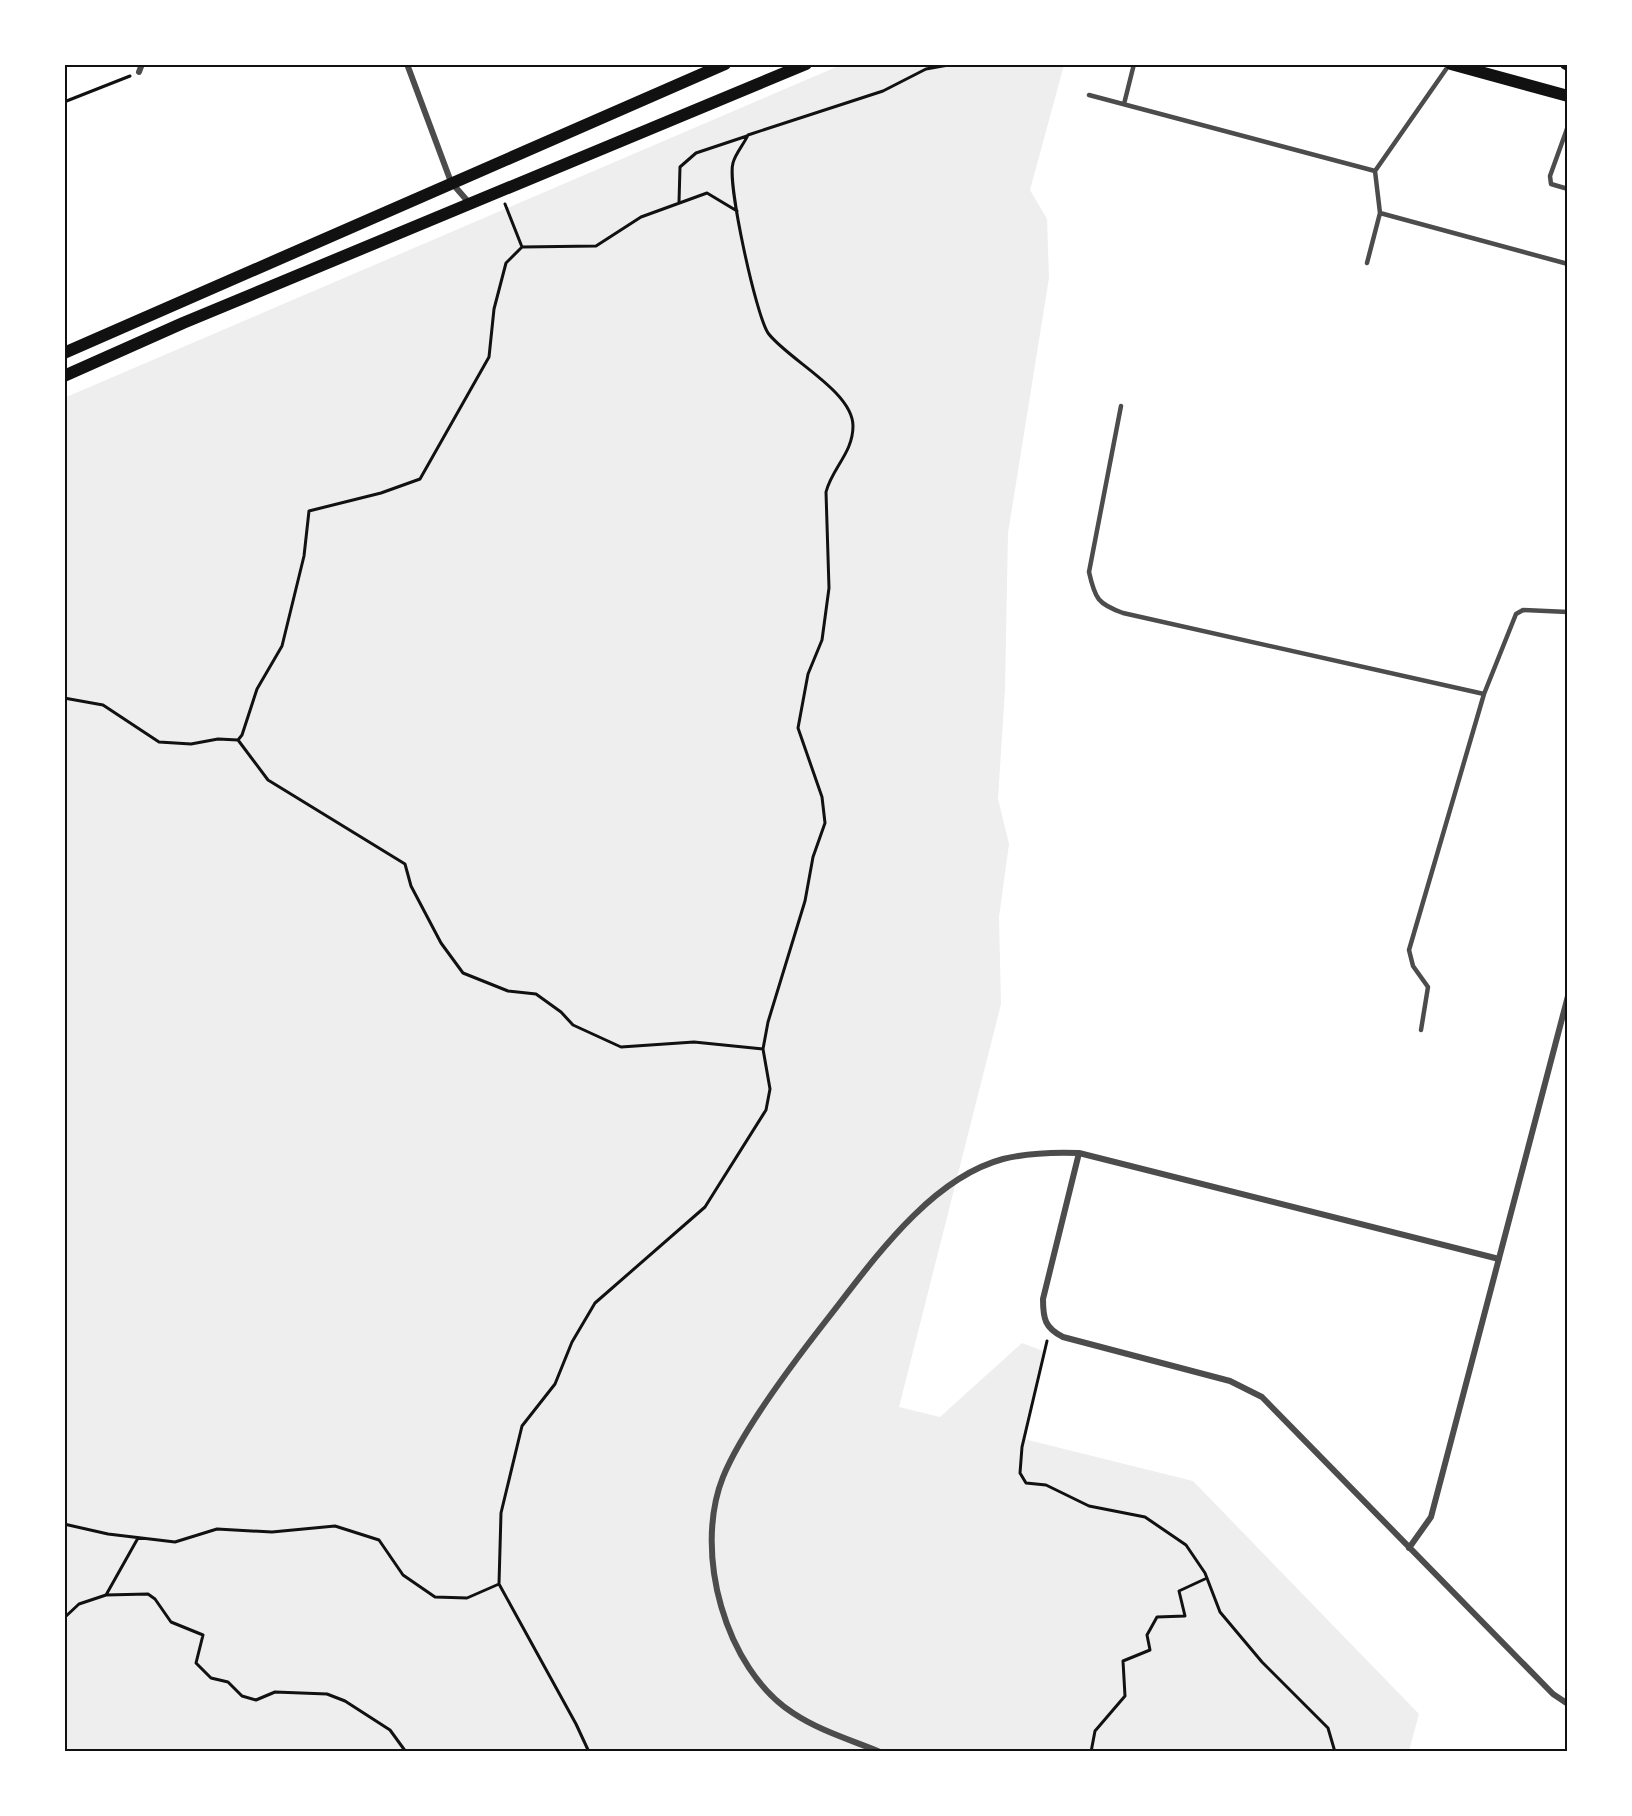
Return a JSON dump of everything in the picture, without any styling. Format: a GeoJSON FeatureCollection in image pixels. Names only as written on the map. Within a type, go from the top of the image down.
{"type":"FeatureCollection","features":[{"type":"Feature","properties":{"kind":"main road"},"geometry":{"type":"LineString","coordinates":[[64,353],[725,64]]}},
{"type":"Feature","properties":{"kind":"main road"},"geometry":{"type":"LineString","coordinates":[[64,376],[183,323],[471,206],[806,64]]}},
{"type":"Feature","properties":{"kind":"main road"},"geometry":{"type":"LineString","coordinates":[[1450,64],[1568,96]]}},
{"type":"Feature","properties":{"kind":"street"},"geometry":{"type":"LineString","coordinates":[[139,72],[142,64]]}},
{"type":"Feature","properties":{"kind":"street"},"geometry":{"type":"LineString","coordinates":[[407,64],[451,182],[471,206]]}},
{"type":"Feature","properties":{"kind":"street"},"geometry":{"type":"LineString","coordinates":[[1409,1548],[1431,1517],[1568,996]]}},
{"type":"Feature","properties":{"kind":"street"},"geometry":{"type":"LineString","coordinates":[[880,1752],[823,1729],[792,1713],[760,1685],[739,1655],[718,1595],[712,1552],[714,1512],[722,1479],[734,1455],[810,1341],[910,1219],[937,1197],[978,1169],[1001,1160],[1053,1152],[1079,1154],[1499,1259]]}},
{"type":"Feature","properties":{"kind":"street"},"geometry":{"type":"LineString","coordinates":[[1079,1154],[1043,1299],[1042,1316],[1049,1330],[1063,1337],[1230,1381],[1262,1397],[1553,1694],[1568,1704]]}},
{"type":"Feature","properties":{"kind":"lane"},"geometry":{"type":"LineString","coordinates":[[1124,104],[1134,64]]}},
{"type":"Feature","properties":{"kind":"lane"},"geometry":{"type":"LineString","coordinates":[[1367,263],[1380,213],[1375,171],[1450,64]]}},
{"type":"Feature","properties":{"kind":"lane"},"geometry":{"type":"LineString","coordinates":[[1089,95],[1375,171]]}},
{"type":"Feature","properties":{"kind":"lane"},"geometry":{"type":"LineString","coordinates":[[1568,126],[1550,177],[1551,184],[1568,189]]}},
{"type":"Feature","properties":{"kind":"lane"},"geometry":{"type":"LineString","coordinates":[[1380,213],[1568,264]]}},
{"type":"Feature","properties":{"kind":"lane"},"geometry":{"type":"LineString","coordinates":[[1121,406],[1089,572],[1093,589],[1102,605],[1123,614],[1484,694]]}},
{"type":"Feature","properties":{"kind":"lane"},"geometry":{"type":"LineString","coordinates":[[1421,1030],[1428,987],[1413,966],[1409,950],[1484,694],[1516,615],[1522,610],[1568,612]]}},
{"type":"Feature","properties":{"kind":"path"},"geometry":{"type":"LineString","coordinates":[[679,203],[680,166],[696,153],[883,91],[926,69],[954,64]]}},
{"type":"Feature","properties":{"kind":"path"},"geometry":{"type":"LineString","coordinates":[[64,102],[139,72]]}},
{"type":"Feature","properties":{"kind":"path"},"geometry":{"type":"LineString","coordinates":[[589,1752],[499,1584],[501,1513],[522,1426],[555,1384],[572,1342],[595,1303],[705,1207],[732,1168],[765,1110],[770,1089],[763,1049],[768,1022],[805,901],[813,857],[825,823],[822,797],[798,728],[808,674],[822,640],[829,588],[826,492],[830,478],[849,449],[853,424],[844,402],[768,332],[753,292],[737,211],[732,164],[748,135]]}},
{"type":"Feature","properties":{"kind":"path"},"geometry":{"type":"LineString","coordinates":[[501,193],[522,247]]}},
{"type":"Feature","properties":{"kind":"path"},"geometry":{"type":"LineString","coordinates":[[64,698],[103,705],[159,742],[191,744],[238,740],[243,735],[257,689],[282,646],[304,556],[309,511],[381,493],[420,479],[489,357],[494,309],[506,263],[522,247],[596,246],[641,217],[707,193],[737,211]]}},
{"type":"Feature","properties":{"kind":"path"},"geometry":{"type":"LineString","coordinates":[[238,740],[268,780],[405,864],[411,886],[426,915],[441,943],[463,973],[508,991],[536,994],[561,1012],[573,1025],[621,1047],[694,1042],[763,1049]]}},
{"type":"Feature","properties":{"kind":"path"},"geometry":{"type":"LineString","coordinates":[[1049,1330],[1022,1447],[1020,1473],[1026,1483],[1046,1485],[1089,1506],[1145,1517],[1185,1545],[1207,1578],[1221,1612],[1262,1662],[1328,1728],[1335,1752]]}},
{"type":"Feature","properties":{"kind":"path"},"geometry":{"type":"LineString","coordinates":[[64,1524],[108,1534],[175,1542],[217,1529],[272,1532],[335,1526],[379,1540],[403,1575],[435,1597],[467,1598],[499,1584]]}},
{"type":"Feature","properties":{"kind":"path"},"geometry":{"type":"LineString","coordinates":[[106,1595],[138,1538]]}},
{"type":"Feature","properties":{"kind":"path"},"geometry":{"type":"LineString","coordinates":[[1091,1752],[1095,1731],[1125,1696],[1123,1661],[1150,1650],[1147,1635],[1157,1617],[1185,1616],[1179,1591],[1207,1578]]}},
{"type":"Feature","properties":{"kind":"path"},"geometry":{"type":"LineString","coordinates":[[64,1618],[79,1604],[106,1595],[136,1592],[148,1594],[155,1599],[171,1622],[203,1635],[197,1650],[196,1663],[200,1670],[211,1678],[228,1682],[242,1696],[256,1700],[275,1692],[327,1694],[345,1701],[390,1730],[406,1752]]}},
{"type":"Feature","properties":{"kind":"shaded area"},"geometry":{"type":"Polygon","coordinates":[[[841,65],[1064,65],[1030,190],[1047,219],[1049,278],[1008,533],[1005,689],[998,799],[1009,844],[999,917],[1001,1004],[899,1407],[940,1417],[1022,1343],[1046,1352],[1024,1439],[1193,1481],[1419,1714],[1409,1751],[65,1751],[64,398],[841,65]]]}}]}
